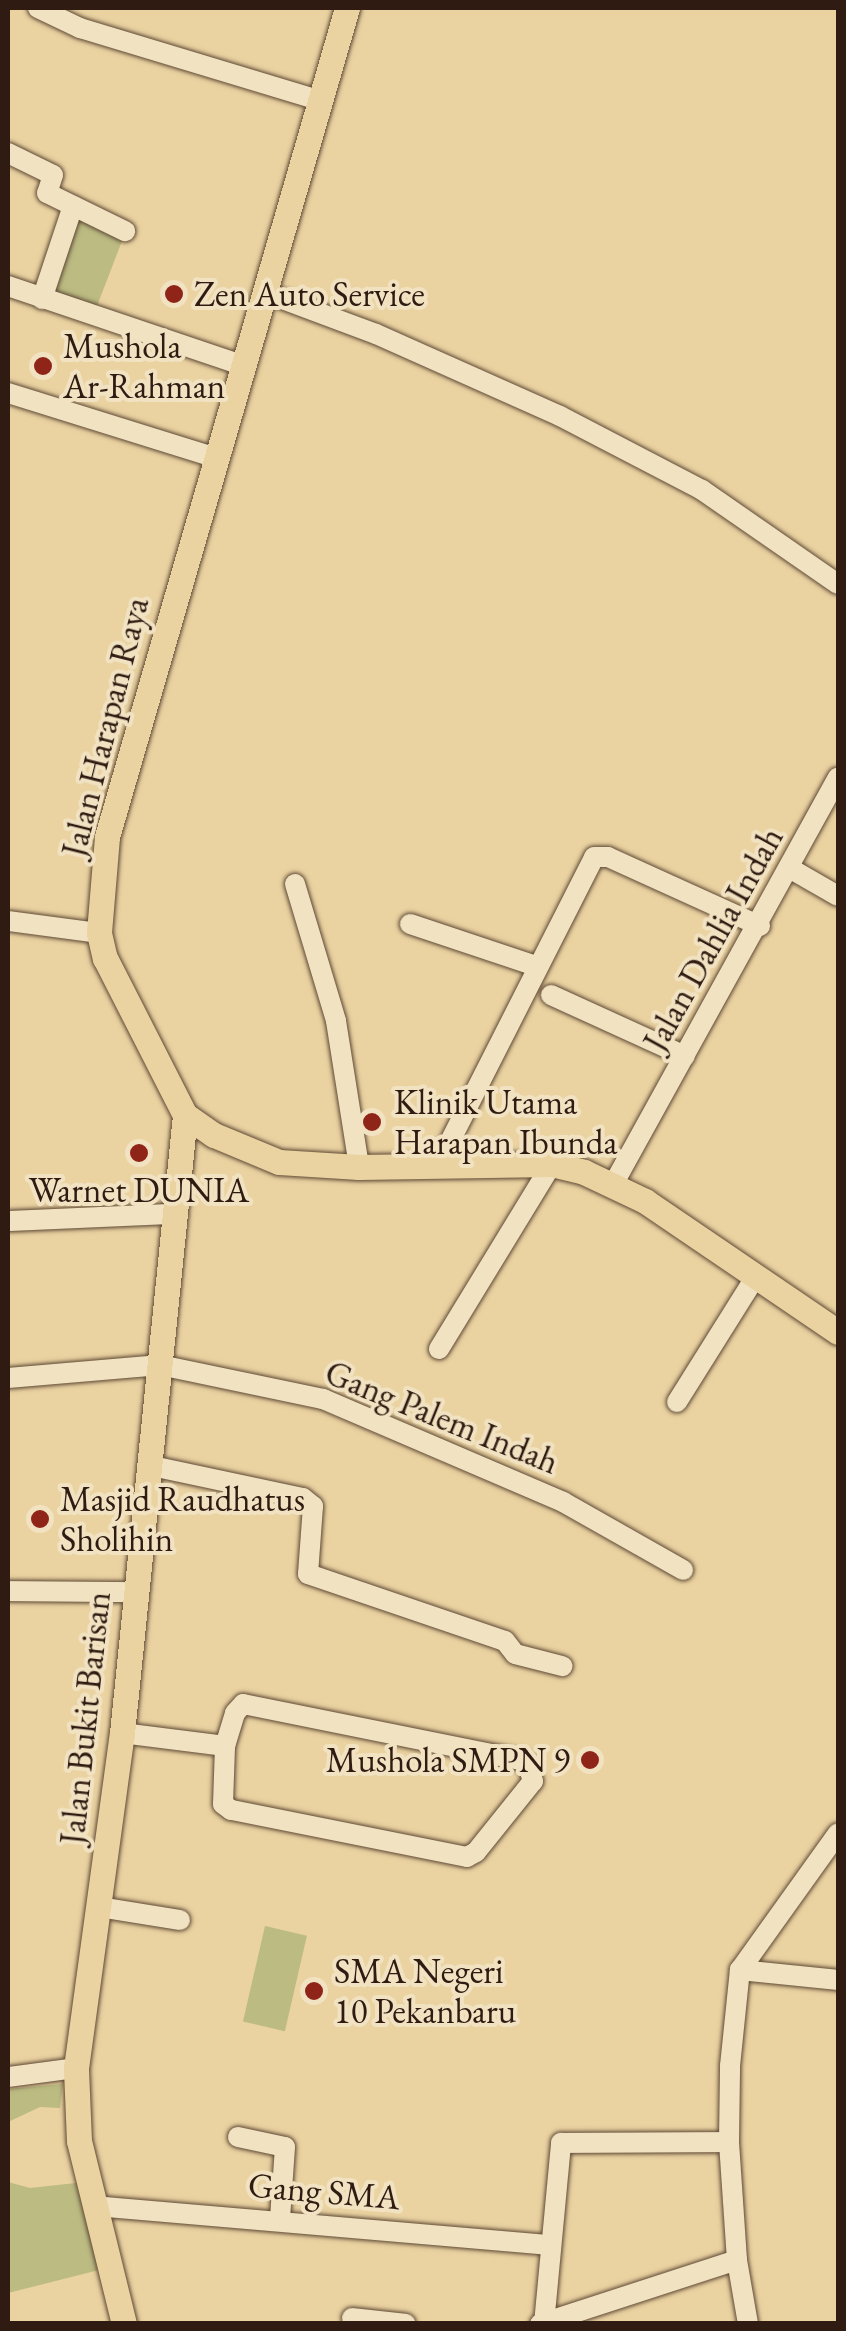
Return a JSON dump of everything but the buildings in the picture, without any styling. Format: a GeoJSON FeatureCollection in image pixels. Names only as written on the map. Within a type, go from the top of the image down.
{"type":"FeatureCollection","features":[{"type":"Feature","properties":{"kind":"main road","name":"Jalan Harapan Raya"},"geometry":{"type":"LineString","coordinates":[[347,8],[107,836],[98,933],[114,983],[185,1115],[230,1143],[279,1162],[359,1167],[552,1164],[614,1183],[838,1332]]}},
{"type":"Feature","properties":{"kind":"main road","name":"Jalan Bukit Barisan"},"geometry":{"type":"LineString","coordinates":[[124,2324],[79,2141],[76,2068],[122,1733],[134,1592],[152,1466],[171,1214],[185,1115]]}},
{"type":"Feature","properties":{"kind":"street"},"geometry":{"type":"LineString","coordinates":[[38,8],[80,28],[318,100]]}},
{"type":"Feature","properties":{"kind":"street"},"geometry":{"type":"LineString","coordinates":[[8,153],[53,175],[47,193],[126,231]]}},
{"type":"Feature","properties":{"kind":"street"},"geometry":{"type":"LineString","coordinates":[[42,299],[73,206]]}},
{"type":"Feature","properties":{"kind":"street"},"geometry":{"type":"LineString","coordinates":[[8,286],[244,366]]}},
{"type":"Feature","properties":{"kind":"street"},"geometry":{"type":"LineString","coordinates":[[266,293],[376,334],[560,416],[702,490],[838,584]]}},
{"type":"Feature","properties":{"kind":"street"},"geometry":{"type":"LineString","coordinates":[[8,393],[214,457]]}},
{"type":"Feature","properties":{"kind":"street","name":"Jalan Dahlia Indah"},"geometry":{"type":"LineString","coordinates":[[614,1183],[760,926],[838,778]]}},
{"type":"Feature","properties":{"kind":"street"},"geometry":{"type":"LineString","coordinates":[[438,1164],[536,966],[598,855],[760,926]]}},
{"type":"Feature","properties":{"kind":"street"},"geometry":{"type":"LineString","coordinates":[[791,869],[838,896]]}},
{"type":"Feature","properties":{"kind":"street"},"geometry":{"type":"LineString","coordinates":[[296,884],[336,1022],[359,1167]]}},
{"type":"Feature","properties":{"kind":"street"},"geometry":{"type":"LineString","coordinates":[[8,922],[98,933]]}},
{"type":"Feature","properties":{"kind":"street"},"geometry":{"type":"LineString","coordinates":[[410,924],[536,966]]}},
{"type":"Feature","properties":{"kind":"street"},"geometry":{"type":"LineString","coordinates":[[552,996],[685,1056]]}},
{"type":"Feature","properties":{"kind":"street"},"geometry":{"type":"LineString","coordinates":[[439,1349],[552,1164]]}},
{"type":"Feature","properties":{"kind":"street"},"geometry":{"type":"LineString","coordinates":[[8,1221],[171,1214]]}},
{"type":"Feature","properties":{"kind":"street"},"geometry":{"type":"LineString","coordinates":[[677,1402],[756,1276]]}},
{"type":"Feature","properties":{"kind":"street","name":"Gang Palem Indah"},"geometry":{"type":"LineString","coordinates":[[8,1378],[160,1365],[308,1395],[392,1425],[563,1502],[684,1570]]}},
{"type":"Feature","properties":{"kind":"street"},"geometry":{"type":"LineString","coordinates":[[152,1466],[304,1498],[313,1506],[308,1574],[506,1641],[515,1654],[562,1666]]}},
{"type":"Feature","properties":{"kind":"street"},"geometry":{"type":"LineString","coordinates":[[8,1591],[134,1592]]}},
{"type":"Feature","properties":{"kind":"street"},"geometry":{"type":"LineString","coordinates":[[243,1704],[521,1760],[528,1765],[533,1781],[476,1852],[467,1856],[227,1808],[223,1804],[225,1746],[234,1713],[243,1704]]}},
{"type":"Feature","properties":{"kind":"street"},"geometry":{"type":"LineString","coordinates":[[122,1733],[225,1746]]}},
{"type":"Feature","properties":{"kind":"street"},"geometry":{"type":"LineString","coordinates":[[748,2324],[737,2260],[728,2142],[730,2066],[740,1970],[838,1833]]}},
{"type":"Feature","properties":{"kind":"street"},"geometry":{"type":"LineString","coordinates":[[99,1907],[180,1920]]}},
{"type":"Feature","properties":{"kind":"street"},"geometry":{"type":"LineString","coordinates":[[740,1970],[838,1980]]}},
{"type":"Feature","properties":{"kind":"street"},"geometry":{"type":"LineString","coordinates":[[8,2077],[76,2068]]}},
{"type":"Feature","properties":{"kind":"street"},"geometry":{"type":"LineString","coordinates":[[238,2137],[285,2147],[280,2219]]}},
{"type":"Feature","properties":{"kind":"street"},"geometry":{"type":"LineString","coordinates":[[728,2142],[566,2140],[559,2147],[543,2323],[737,2260]]}},
{"type":"Feature","properties":{"kind":"street","name":"Gang SMA"},"geometry":{"type":"LineString","coordinates":[[94,2206],[549,2244]]}},
{"type":"Feature","properties":{"kind":"street"},"geometry":{"type":"LineString","coordinates":[[352,2318],[406,2324]]}},
{"type":"Feature","properties":{"kind":"green space"},"geometry":{"type":"Polygon","coordinates":[[[78,216],[125,234],[95,312],[48,294],[78,216]]]}},
{"type":"Feature","properties":{"kind":"green space"},"geometry":{"type":"Polygon","coordinates":[[[265,1926],[307,1936],[285,2031],[243,2021],[265,1926]]]}},
{"type":"Feature","properties":{"kind":"green space"},"geometry":{"type":"Polygon","coordinates":[[[63,2084],[60,2108],[40,2107],[8,2122],[8,2089],[63,2084]]]}},
{"type":"Feature","properties":{"kind":"green space"},"geometry":{"type":"Polygon","coordinates":[[[8,2182],[30,2188],[76,2183],[99,2270],[8,2293],[8,2182]]]}},
{"type":"Feature","properties":{"kind":"place","name":"Zen Auto Service"},"geometry":{"type":"Point","coordinates":[174,294]}},
{"type":"Feature","properties":{"kind":"place","name":"Mushola Ar-Rahman"},"geometry":{"type":"Point","coordinates":[43,366]}},
{"type":"Feature","properties":{"kind":"place","name":"Klinik Utama Harapan Ibunda"},"geometry":{"type":"Point","coordinates":[372,1122]}},
{"type":"Feature","properties":{"kind":"place","name":"Warnet DUNIA"},"geometry":{"type":"Point","coordinates":[139,1153]}},
{"type":"Feature","properties":{"kind":"place","name":"Masjid Raudhatus Sholihin"},"geometry":{"type":"Point","coordinates":[40,1519]}},
{"type":"Feature","properties":{"kind":"place","name":"Mushola SMPN 9"},"geometry":{"type":"Point","coordinates":[590,1760]}},
{"type":"Feature","properties":{"kind":"place","name":"SMA Negeri 10 Pekanbaru"},"geometry":{"type":"Point","coordinates":[314,1991]}}]}
